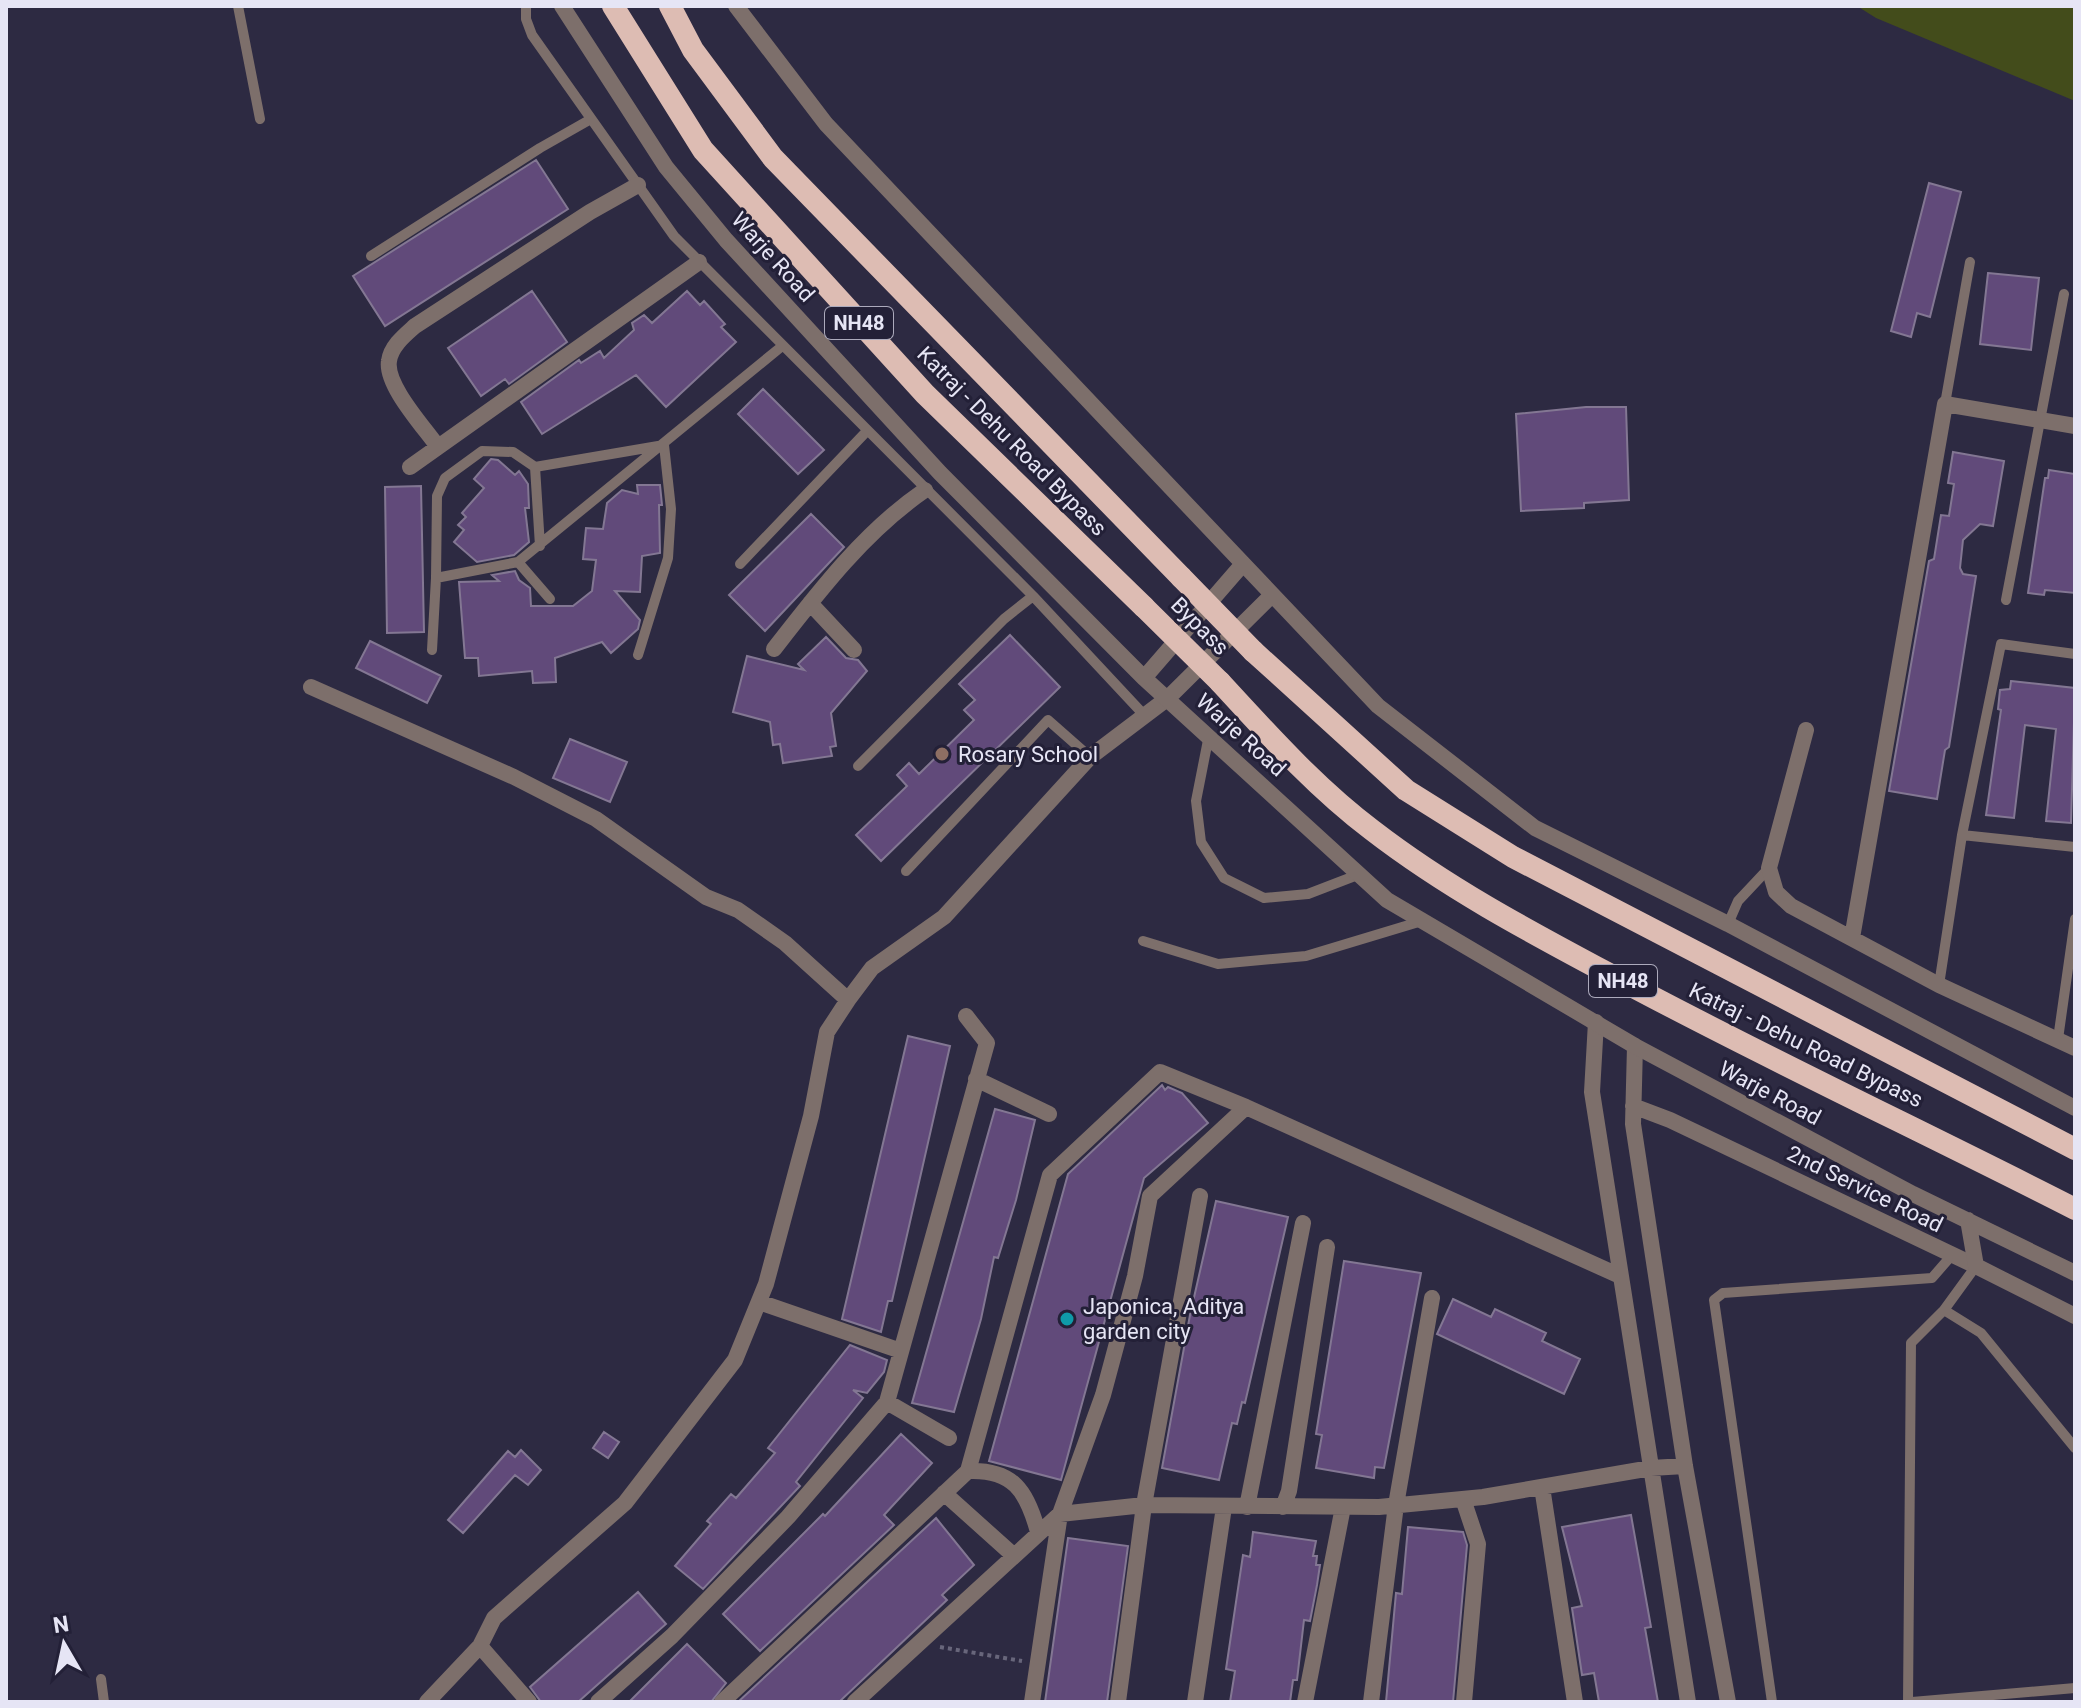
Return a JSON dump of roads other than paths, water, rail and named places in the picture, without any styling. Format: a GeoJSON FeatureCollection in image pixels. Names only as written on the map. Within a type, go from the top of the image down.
{"type":"FeatureCollection","features":[{"type":"Feature","properties":{"kind":"highway","name":"Katraj - Dehu Road Bypass"},"geometry":{"type":"LineString","coordinates":[[613,6],[713,161],[925,394],[1144,607]]}},
{"type":"Feature","properties":{"kind":"highway","name":"Katraj - Dehu Road Bypass"},"geometry":{"type":"LineString","coordinates":[[670,6],[693,50],[773,158],[1181,577]]}},
{"type":"Feature","properties":{"kind":"highway","name":"Bypass"},"geometry":{"type":"LineString","coordinates":[[1181,577],[1253,651]]}},
{"type":"Feature","properties":{"kind":"highway","name":"Bypass"},"geometry":{"type":"LineString","coordinates":[[1144,607],[1220,682]]}},
{"type":"Feature","properties":{"kind":"highway","name":"Katraj - Dehu Road Bypass"},"geometry":{"type":"LineString","coordinates":[[1253,651],[1406,790],[1513,857],[2075,1149]]}},
{"type":"Feature","properties":{"kind":"highway","name":"Katraj - Dehu Road Bypass"},"geometry":{"type":"LineString","coordinates":[[1220,682],[1276,742],[1371,829],[1490,911],[1745,1046],[1885,1112],[2075,1209]]}},
{"type":"Feature","properties":{"kind":"street","name":"Warje Road"},"geometry":{"type":"LineString","coordinates":[[562,6],[666,167],[726,240],[940,473],[1144,678],[1387,900],[1635,1046],[2075,1273]]}},
{"type":"Feature","properties":{"kind":"street"},"geometry":{"type":"LineString","coordinates":[[736,6],[826,124],[1378,706],[1535,828],[1728,924],[2075,1108]]}},
{"type":"Feature","properties":{"kind":"street"},"geometry":{"type":"LineString","coordinates":[[438,447],[391,381],[389,360],[398,343],[415,326],[590,212],[638,185]]}},
{"type":"Feature","properties":{"kind":"street"},"geometry":{"type":"LineString","coordinates":[[410,467],[699,262]]}},
{"type":"Feature","properties":{"kind":"street"},"geometry":{"type":"LineString","coordinates":[[1852,938],[1945,404],[2075,426]]}},
{"type":"Feature","properties":{"kind":"street"},"geometry":{"type":"LineString","coordinates":[[774,649],[810,603],[890,514],[925,490]]}},
{"type":"Feature","properties":{"kind":"street"},"geometry":{"type":"LineString","coordinates":[[1144,678],[1242,565]]}},
{"type":"Feature","properties":{"kind":"street"},"geometry":{"type":"LineString","coordinates":[[427,1702],[480,1646],[494,1618],[625,1503],[735,1360],[759,1302],[811,1116],[827,1032],[872,968],[944,917],[1090,757],[1168,698],[1271,596]]}},
{"type":"Feature","properties":{"kind":"street"},"geometry":{"type":"LineString","coordinates":[[810,603],[854,650]]}},
{"type":"Feature","properties":{"kind":"street"},"geometry":{"type":"LineString","coordinates":[[311,687],[514,777],[596,819],[706,897],[738,910],[774,935],[848,1000]]}},
{"type":"Feature","properties":{"kind":"street"},"geometry":{"type":"LineString","coordinates":[[1806,730],[1769,868],[1776,892],[1791,906],[1939,985],[2075,1048]]}},
{"type":"Feature","properties":{"kind":"street"},"geometry":{"type":"LineString","coordinates":[[598,1702],[672,1636],[777,1528],[887,1402],[987,1043],[966,1016]]}},
{"type":"Feature","properties":{"kind":"street"},"geometry":{"type":"LineString","coordinates":[[1596,1022],[1592,1092],[1688,1702]]}},
{"type":"Feature","properties":{"kind":"street"},"geometry":{"type":"LineString","coordinates":[[1635,1046],[1633,1106],[1685,1466],[1728,1702]]}},
{"type":"Feature","properties":{"kind":"street"},"geometry":{"type":"LineString","coordinates":[[722,1702],[968,1471],[1050,1175],[1160,1072],[1246,1107],[1620,1276]]}},
{"type":"Feature","properties":{"kind":"street"},"geometry":{"type":"LineString","coordinates":[[976,1079],[1049,1114]]}},
{"type":"Feature","properties":{"kind":"street","name":"2nd Service Road"},"geometry":{"type":"LineString","coordinates":[[1633,1106],[1670,1120],[2075,1316]]}},
{"type":"Feature","properties":{"kind":"street"},"geometry":{"type":"LineString","coordinates":[[1032,1702],[1060,1514],[1103,1395],[1135,1276],[1150,1196],[1246,1107]]}},
{"type":"Feature","properties":{"kind":"street"},"geometry":{"type":"LineString","coordinates":[[1118,1702],[1144,1505],[1200,1196]]}},
{"type":"Feature","properties":{"kind":"street"},"geometry":{"type":"LineString","coordinates":[[1968,1220],[1976,1266]]}},
{"type":"Feature","properties":{"kind":"street"},"geometry":{"type":"LineString","coordinates":[[1247,1507],[1303,1223]]}},
{"type":"Feature","properties":{"kind":"street"},"geometry":{"type":"LineString","coordinates":[[1283,1507],[1289,1491],[1327,1247]]}},
{"type":"Feature","properties":{"kind":"street"},"geometry":{"type":"LineString","coordinates":[[1371,1702],[1396,1505],[1432,1298]]}},
{"type":"Feature","properties":{"kind":"street"},"geometry":{"type":"LineString","coordinates":[[759,1302],[901,1351]]}},
{"type":"Feature","properties":{"kind":"street"},"geometry":{"type":"LineString","coordinates":[[887,1402],[949,1438]]}},
{"type":"Feature","properties":{"kind":"street"},"geometry":{"type":"LineString","coordinates":[[855,1702],[1012,1554],[1060,1514],[1144,1505],[1396,1505],[1463,1499],[1651,1468],[1685,1466]]}},
{"type":"Feature","properties":{"kind":"street"},"geometry":{"type":"LineString","coordinates":[[968,1471],[991,1470],[1017,1485],[1032,1510],[1038,1532]]}},
{"type":"Feature","properties":{"kind":"street"},"geometry":{"type":"LineString","coordinates":[[1542,1487],[1575,1702]]}},
{"type":"Feature","properties":{"kind":"street"},"geometry":{"type":"LineString","coordinates":[[944,1493],[1012,1554]]}},
{"type":"Feature","properties":{"kind":"street"},"geometry":{"type":"LineString","coordinates":[[1463,1499],[1478,1544],[1464,1702]]}},
{"type":"Feature","properties":{"kind":"street"},"geometry":{"type":"LineString","coordinates":[[1195,1702],[1224,1507]]}},
{"type":"Feature","properties":{"kind":"street"},"geometry":{"type":"LineString","coordinates":[[1305,1702],[1343,1507]]}},
{"type":"Feature","properties":{"kind":"street"},"geometry":{"type":"LineString","coordinates":[[480,1646],[529,1702]]}},
{"type":"Feature","properties":{"kind":"lane"},"geometry":{"type":"LineString","coordinates":[[238,6],[260,119]]}},
{"type":"Feature","properties":{"kind":"lane"},"geometry":{"type":"LineString","coordinates":[[526,6],[526,19],[532,35],[674,236],[781,347],[1033,596],[1145,716]]}},
{"type":"Feature","properties":{"kind":"lane"},"geometry":{"type":"LineString","coordinates":[[371,256],[591,119]]}},
{"type":"Feature","properties":{"kind":"lane"},"geometry":{"type":"LineString","coordinates":[[1945,404],[1970,262]]}},
{"type":"Feature","properties":{"kind":"lane"},"geometry":{"type":"LineString","coordinates":[[2006,600],[2064,294]]}},
{"type":"Feature","properties":{"kind":"lane"},"geometry":{"type":"LineString","coordinates":[[436,578],[518,562],[781,347]]}},
{"type":"Feature","properties":{"kind":"lane"},"geometry":{"type":"LineString","coordinates":[[740,564],[866,432]]}},
{"type":"Feature","properties":{"kind":"lane"},"geometry":{"type":"LineString","coordinates":[[432,650],[437,496],[445,478],[465,461],[490,450],[513,452],[535,467],[664,445]]}},
{"type":"Feature","properties":{"kind":"lane"},"geometry":{"type":"LineString","coordinates":[[638,655],[668,558],[671,509],[664,445]]}},
{"type":"Feature","properties":{"kind":"lane"},"geometry":{"type":"LineString","coordinates":[[535,467],[540,546]]}},
{"type":"Feature","properties":{"kind":"lane"},"geometry":{"type":"LineString","coordinates":[[518,562],[550,599]]}},
{"type":"Feature","properties":{"kind":"lane"},"geometry":{"type":"LineString","coordinates":[[858,766],[1004,619],[1033,596]]}},
{"type":"Feature","properties":{"kind":"lane"},"geometry":{"type":"LineString","coordinates":[[1939,985],[1962,835],[2001,644],[2075,654]]}},
{"type":"Feature","properties":{"kind":"lane"},"geometry":{"type":"LineString","coordinates":[[906,871],[1048,720],[1090,757]]}},
{"type":"Feature","properties":{"kind":"lane"},"geometry":{"type":"LineString","coordinates":[[1209,735],[1196,801],[1201,842],[1224,878],[1264,898],[1308,894],[1360,874]]}},
{"type":"Feature","properties":{"kind":"lane"},"geometry":{"type":"LineString","coordinates":[[1962,835],[2075,847]]}},
{"type":"Feature","properties":{"kind":"lane"},"geometry":{"type":"LineString","coordinates":[[1728,924],[1738,901],[1769,868]]}},
{"type":"Feature","properties":{"kind":"lane"},"geometry":{"type":"LineString","coordinates":[[2058,1039],[2075,919]]}},
{"type":"Feature","properties":{"kind":"lane"},"geometry":{"type":"LineString","coordinates":[[1143,941],[1218,964],[1306,956],[1422,921]]}},
{"type":"Feature","properties":{"kind":"lane"},"geometry":{"type":"LineString","coordinates":[[1772,1702],[1714,1300],[1723,1293],[1932,1278],[1952,1255]]}},
{"type":"Feature","properties":{"kind":"lane"},"geometry":{"type":"LineString","coordinates":[[1976,1266],[1944,1310],[1911,1343],[1910,1702],[2075,1688]]}},
{"type":"Feature","properties":{"kind":"lane"},"geometry":{"type":"LineString","coordinates":[[1944,1310],[1981,1333],[2075,1448]]}},
{"type":"Feature","properties":{"kind":"lane"},"geometry":{"type":"LineString","coordinates":[[101,1679],[104,1702]]}},
{"type":"Feature","properties":{"kind":"place","name":"Rosary School"},"geometry":{"type":"Point","coordinates":[942,754]}},
{"type":"Feature","properties":{"kind":"place","name":"Japonica, Aditya garden city"},"geometry":{"type":"Point","coordinates":[1067,1319]}}]}
